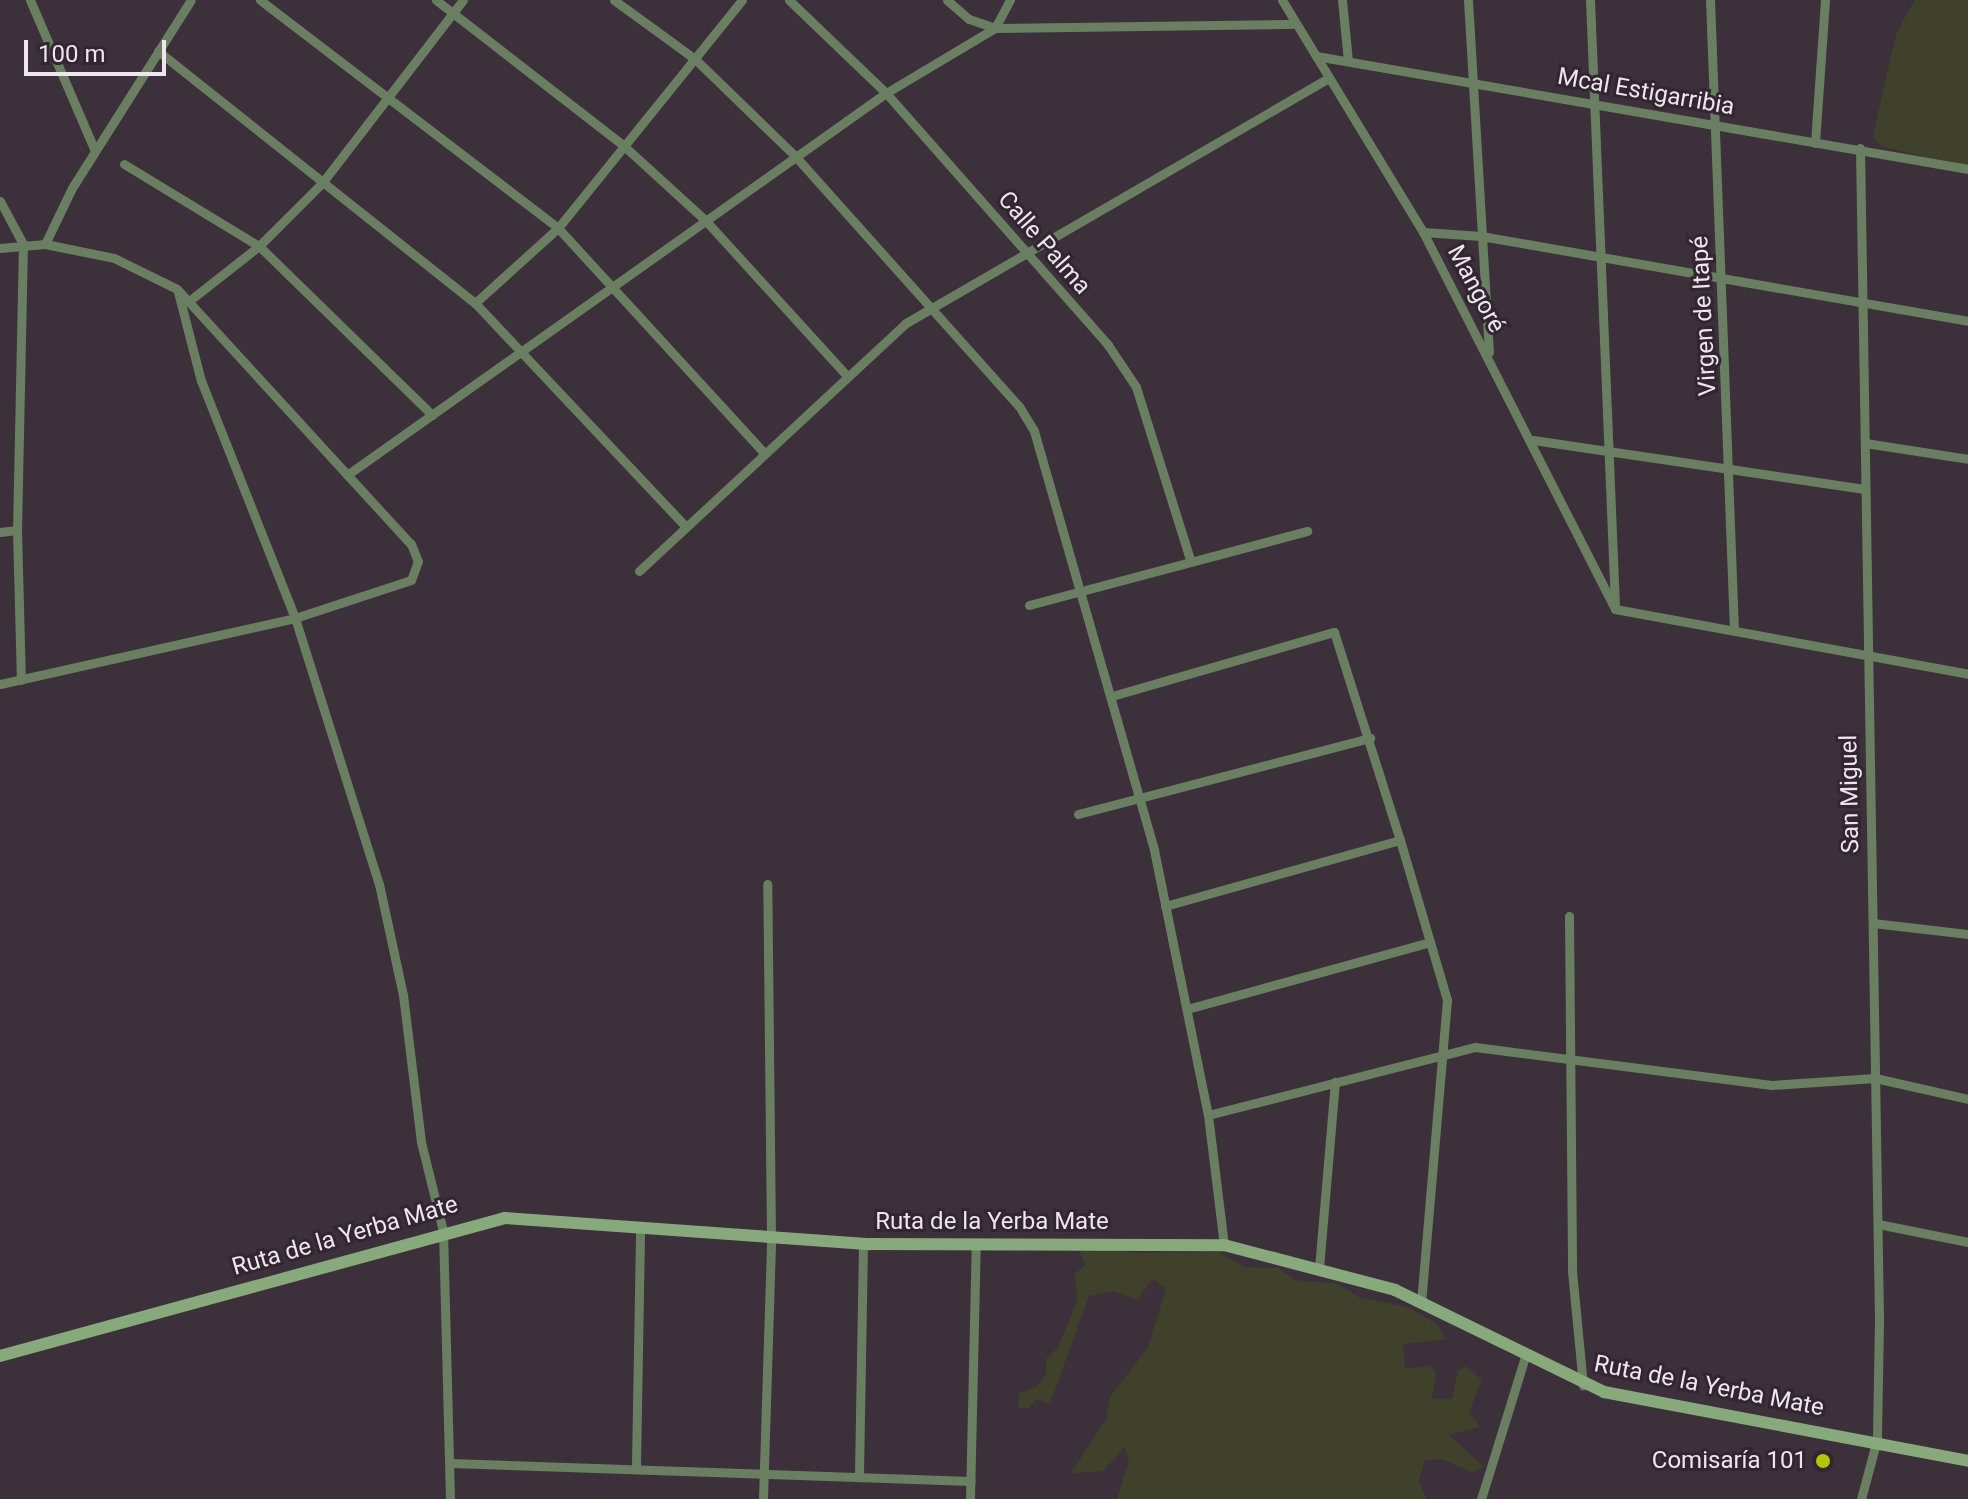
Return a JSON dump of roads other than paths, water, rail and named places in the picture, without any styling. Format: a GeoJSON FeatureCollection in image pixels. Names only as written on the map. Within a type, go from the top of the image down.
{"type":"FeatureCollection","features":[{"type":"Feature","properties":{"kind":"main road","name":"Ruta de la Yerba Mate"},"geometry":{"type":"LineString","coordinates":[[0,1356],[443,1231],[520,1217],[863,1244],[1224,1245],[1319,1268],[1421,1301],[1583,1385],[1877,1439],[1968,1459]]}},
{"type":"Feature","properties":{"kind":"street"},"geometry":{"type":"LineString","coordinates":[[30,0],[95,151]]}},
{"type":"Feature","properties":{"kind":"street"},"geometry":{"type":"LineString","coordinates":[[45,244],[95,151],[191,0]]}},
{"type":"Feature","properties":{"kind":"street"},"geometry":{"type":"LineString","coordinates":[[260,0],[558,228],[763,452]]}},
{"type":"Feature","properties":{"kind":"street"},"geometry":{"type":"LineString","coordinates":[[436,0],[624,146],[706,221],[847,376]]}},
{"type":"Feature","properties":{"kind":"street"},"geometry":{"type":"LineString","coordinates":[[189,301],[259,246],[322,183],[391,99],[463,0]]}},
{"type":"Feature","properties":{"kind":"street"},"geometry":{"type":"LineString","coordinates":[[614,0],[695,59],[796,157],[1019,406],[1034,431],[1140,798],[1208,1115],[1224,1245]]}},
{"type":"Feature","properties":{"kind":"street"},"geometry":{"type":"LineString","coordinates":[[475,303],[558,228],[742,0]]}},
{"type":"Feature","properties":{"kind":"street","name":"Calle Palma"},"geometry":{"type":"LineString","coordinates":[[789,0],[886,93],[1108,345],[1136,387],[1191,562]]}},
{"type":"Feature","properties":{"kind":"street"},"geometry":{"type":"LineString","coordinates":[[947,0],[969,19],[995,28],[1296,24]]}},
{"type":"Feature","properties":{"kind":"street"},"geometry":{"type":"LineString","coordinates":[[347,475],[886,93],[995,28],[1010,0]]}},
{"type":"Feature","properties":{"kind":"street","name":"Mangoré"},"geometry":{"type":"LineString","coordinates":[[1282,0],[1423,232],[1533,440],[1615,609]]}},
{"type":"Feature","properties":{"kind":"street"},"geometry":{"type":"LineString","coordinates":[[1342,0],[1348,61]]}},
{"type":"Feature","properties":{"kind":"street"},"geometry":{"type":"LineString","coordinates":[[1468,0],[1489,356]]}},
{"type":"Feature","properties":{"kind":"street"},"geometry":{"type":"LineString","coordinates":[[1590,0],[1600,256],[1612,452],[1615,609],[1968,674]]}},
{"type":"Feature","properties":{"kind":"street","name":"Virgen de Itapé"},"geometry":{"type":"LineString","coordinates":[[1710,0],[1731,470],[1734,631]]}},
{"type":"Feature","properties":{"kind":"street"},"geometry":{"type":"LineString","coordinates":[[1815,143],[1825,0]]}},
{"type":"Feature","properties":{"kind":"street"},"geometry":{"type":"LineString","coordinates":[[158,51],[475,303],[525,349],[685,526]]}},
{"type":"Feature","properties":{"kind":"street","name":"Mcal Estigarribia"},"geometry":{"type":"LineString","coordinates":[[1316,56],[1968,169]]}},
{"type":"Feature","properties":{"kind":"street"},"geometry":{"type":"LineString","coordinates":[[639,571],[847,376],[933,308],[1329,78]]}},
{"type":"Feature","properties":{"kind":"street","name":"San Miguel"},"geometry":{"type":"LineString","coordinates":[[1860,148],[1860,303],[1878,1224],[1877,1439],[1861,1499]]}},
{"type":"Feature","properties":{"kind":"street"},"geometry":{"type":"LineString","coordinates":[[124,164],[259,246],[432,415]]}},
{"type":"Feature","properties":{"kind":"street"},"geometry":{"type":"LineString","coordinates":[[0,201],[23,244],[17,530],[21,680]]}},
{"type":"Feature","properties":{"kind":"street"},"geometry":{"type":"LineString","coordinates":[[1423,232],[1481,236],[1968,321]]}},
{"type":"Feature","properties":{"kind":"street"},"geometry":{"type":"LineString","coordinates":[[0,248],[45,244],[126,262],[177,289],[411,544],[415,571],[411,580],[295,618],[0,684]]}},
{"type":"Feature","properties":{"kind":"street"},"geometry":{"type":"LineString","coordinates":[[177,289],[201,381],[295,618],[379,884],[443,1231],[450,1499]]}},
{"type":"Feature","properties":{"kind":"street"},"geometry":{"type":"LineString","coordinates":[[1533,440],[1864,489]]}},
{"type":"Feature","properties":{"kind":"street"},"geometry":{"type":"LineString","coordinates":[[1865,443],[1968,459]]}},
{"type":"Feature","properties":{"kind":"street"},"geometry":{"type":"LineString","coordinates":[[0,532],[17,530]]}},
{"type":"Feature","properties":{"kind":"street"},"geometry":{"type":"LineString","coordinates":[[1029,605],[1307,531]]}},
{"type":"Feature","properties":{"kind":"street"},"geometry":{"type":"LineString","coordinates":[[1112,696],[1334,632],[1370,738],[1447,1000],[1421,1301]]}},
{"type":"Feature","properties":{"kind":"street"},"geometry":{"type":"LineString","coordinates":[[1078,814],[1370,738]]}},
{"type":"Feature","properties":{"kind":"street"},"geometry":{"type":"LineString","coordinates":[[1165,906],[1400,840]]}},
{"type":"Feature","properties":{"kind":"street"},"geometry":{"type":"LineString","coordinates":[[763,1499],[771,1238],[767,884]]}},
{"type":"Feature","properties":{"kind":"street"},"geometry":{"type":"LineString","coordinates":[[1569,916],[1572,1271],[1583,1385]]}},
{"type":"Feature","properties":{"kind":"street"},"geometry":{"type":"LineString","coordinates":[[1873,923],[1968,934]]}},
{"type":"Feature","properties":{"kind":"street"},"geometry":{"type":"LineString","coordinates":[[1187,1009],[1430,942]]}},
{"type":"Feature","properties":{"kind":"street"},"geometry":{"type":"LineString","coordinates":[[1208,1115],[1475,1047],[1772,1085],[1875,1078],[1968,1099]]}},
{"type":"Feature","properties":{"kind":"street"},"geometry":{"type":"LineString","coordinates":[[1319,1268],[1335,1082]]}},
{"type":"Feature","properties":{"kind":"street"},"geometry":{"type":"LineString","coordinates":[[1878,1224],[1968,1242]]}},
{"type":"Feature","properties":{"kind":"street"},"geometry":{"type":"LineString","coordinates":[[636,1465],[640,1227]]}},
{"type":"Feature","properties":{"kind":"street"},"geometry":{"type":"LineString","coordinates":[[859,1474],[863,1244]]}},
{"type":"Feature","properties":{"kind":"street"},"geometry":{"type":"LineString","coordinates":[[970,1499],[976,1244]]}},
{"type":"Feature","properties":{"kind":"street"},"geometry":{"type":"LineString","coordinates":[[1481,1499],[1525,1357]]}},
{"type":"Feature","properties":{"kind":"street"},"geometry":{"type":"LineString","coordinates":[[450,1463],[636,1465],[971,1481]]}},
{"type":"Feature","properties":{"kind":"place","name":"Comisaría 101"},"geometry":{"type":"Point","coordinates":[1823,1461]}}]}
